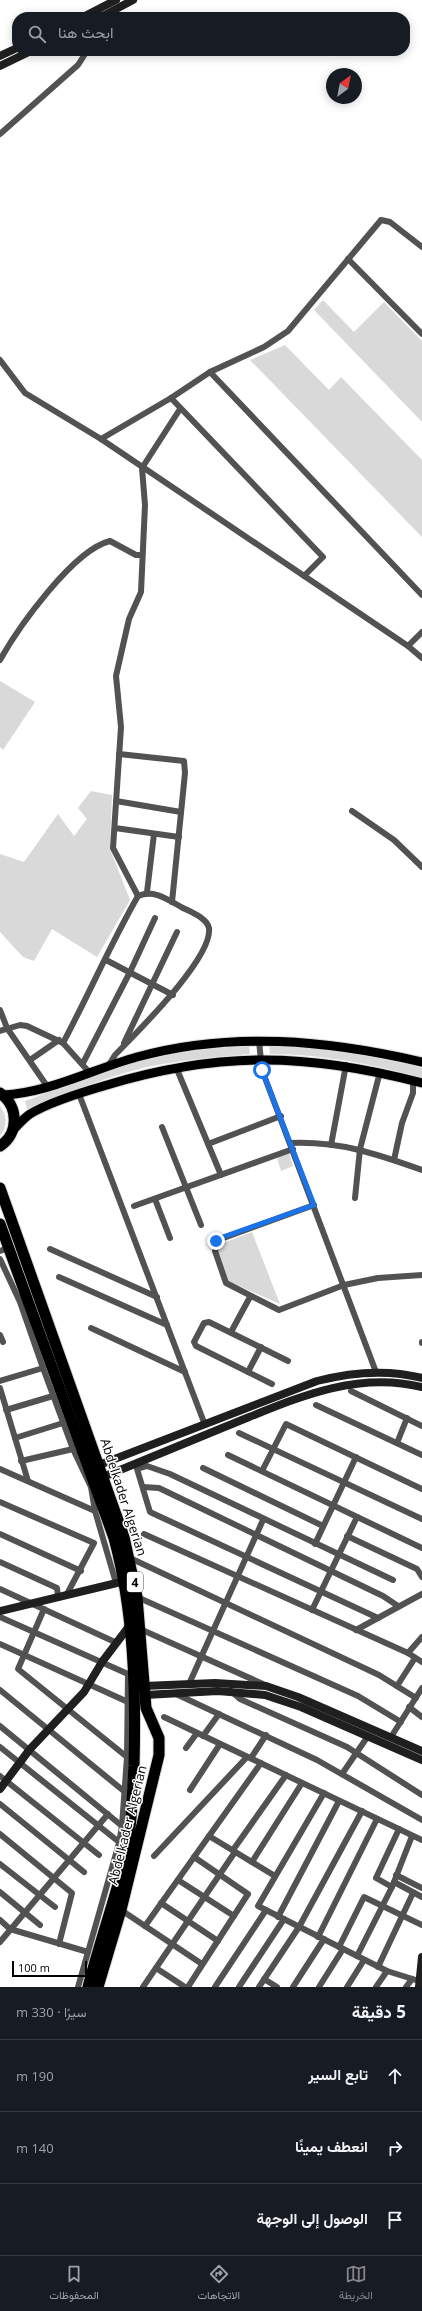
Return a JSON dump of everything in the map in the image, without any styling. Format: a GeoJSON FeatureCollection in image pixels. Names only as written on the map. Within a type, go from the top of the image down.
{"type":"FeatureCollection","features":[{"type":"Feature","properties":{"kind":"highway"},"geometry":{"type":"LineString","coordinates":[[0,1146],[10,1137],[13,1130],[14,1111],[2,1094]]}},
{"type":"Feature","properties":{"kind":"highway","name":"Abdelkader Algerian"},"geometry":{"type":"LineString","coordinates":[[0,1188],[99,1465],[130,1558],[137,1597],[135,1627],[134,1731],[130,1760],[132,1805],[125,1860],[88,1987]]}},
{"type":"Feature","properties":{"kind":"highway","name":"Abdelkader Algerian"},"geometry":{"type":"LineString","coordinates":[[0,1224],[4,1250],[114,1538],[120,1582],[135,1627],[146,1708],[156,1730],[160,1746],[121,1910],[98,1987]]}},
{"type":"Feature","properties":{"kind":"highway"},"geometry":{"type":"LineString","coordinates":[[134,1731],[145,1725],[156,1730]]}},
{"type":"Feature","properties":{"kind":"highway"},"geometry":{"type":"LineString","coordinates":[[130,1760],[136,1766],[145,1769],[150,1769],[157,1762]]}},
{"type":"Feature","properties":{"kind":"main road"},"geometry":{"type":"LineString","coordinates":[[2,1094],[25,1094],[137,1057],[209,1042],[259,1041],[342,1046],[422,1062]]}},
{"type":"Feature","properties":{"kind":"main road"},"geometry":{"type":"LineString","coordinates":[[13,1130],[30,1114],[79,1094],[142,1074],[176,1067],[213,1062],[260,1059],[305,1060],[346,1065],[418,1082]]}},
{"type":"Feature","properties":{"kind":"street"},"geometry":{"type":"LineString","coordinates":[[93,12],[116,0]]}},
{"type":"Feature","properties":{"kind":"street"},"geometry":{"type":"LineString","coordinates":[[110,12],[133,0]]}},
{"type":"Feature","properties":{"kind":"street"},"geometry":{"type":"LineString","coordinates":[[0,56],[12,50]]}},
{"type":"Feature","properties":{"kind":"street"},"geometry":{"type":"LineString","coordinates":[[0,66],[21,56]]}},
{"type":"Feature","properties":{"kind":"street"},"geometry":{"type":"LineString","coordinates":[[0,134],[78,65],[84,56]]}},
{"type":"Feature","properties":{"kind":"street"},"geometry":{"type":"LineString","coordinates":[[101,439],[171,398],[210,372],[257,351],[288,331],[378,223],[385,219],[422,247]]}},
{"type":"Feature","properties":{"kind":"street"},"geometry":{"type":"LineString","coordinates":[[348,259],[422,334]]}},
{"type":"Feature","properties":{"kind":"street"},"geometry":{"type":"LineString","coordinates":[[0,360],[25,392],[101,439],[408,646],[422,658]]}},
{"type":"Feature","properties":{"kind":"street"},"geometry":{"type":"LineString","coordinates":[[210,372],[422,595]]}},
{"type":"Feature","properties":{"kind":"street"},"geometry":{"type":"LineString","coordinates":[[171,398],[323,557],[304,576]]}},
{"type":"Feature","properties":{"kind":"street"},"geometry":{"type":"LineString","coordinates":[[138,896],[113,848],[121,727],[116,676],[129,619],[141,592],[145,505],[142,468],[180,409]]}},
{"type":"Feature","properties":{"kind":"street"},"geometry":{"type":"LineString","coordinates":[[0,660],[9,645],[47,596],[81,557],[110,541],[136,555],[142,555]]}},
{"type":"Feature","properties":{"kind":"street"},"geometry":{"type":"LineString","coordinates":[[408,646],[422,632]]}},
{"type":"Feature","properties":{"kind":"street"},"geometry":{"type":"LineString","coordinates":[[119,754],[184,761],[185,773],[172,902]]}},
{"type":"Feature","properties":{"kind":"street"},"geometry":{"type":"LineString","coordinates":[[116,801],[180,812]]}},
{"type":"Feature","properties":{"kind":"street"},"geometry":{"type":"LineString","coordinates":[[352,811],[394,840],[422,867]]}},
{"type":"Feature","properties":{"kind":"street"},"geometry":{"type":"LineString","coordinates":[[115,828],[179,837]]}},
{"type":"Feature","properties":{"kind":"street"},"geometry":{"type":"LineString","coordinates":[[147,892],[154,834]]}},
{"type":"Feature","properties":{"kind":"street"},"geometry":{"type":"LineString","coordinates":[[30,1060],[61,1041],[106,960],[129,910],[138,896],[147,892],[172,902],[204,920],[209,927],[203,949],[173,995],[121,1049],[108,1066]]}},
{"type":"Feature","properties":{"kind":"street"},"geometry":{"type":"LineString","coordinates":[[83,1063],[130,972],[154,918]]}},
{"type":"Feature","properties":{"kind":"street"},"geometry":{"type":"LineString","coordinates":[[121,1049],[177,932]]}},
{"type":"Feature","properties":{"kind":"street"},"geometry":{"type":"LineString","coordinates":[[106,960],[173,995]]}},
{"type":"Feature","properties":{"kind":"street"},"geometry":{"type":"LineString","coordinates":[[0,1010],[7,1028],[47,1086]]}},
{"type":"Feature","properties":{"kind":"street"},"geometry":{"type":"LineString","coordinates":[[0,1031],[20,1025],[27,1026],[61,1041],[83,1063],[89,1072]]}},
{"type":"Feature","properties":{"kind":"street"},"geometry":{"type":"LineString","coordinates":[[259,1041],[262,1070],[292,1146],[376,1372]]}},
{"type":"Feature","properties":{"kind":"street"},"geometry":{"type":"LineString","coordinates":[[331,1145],[346,1065]]}},
{"type":"Feature","properties":{"kind":"street"},"geometry":{"type":"LineString","coordinates":[[176,1067],[221,1175]]}},
{"type":"Feature","properties":{"kind":"street"},"geometry":{"type":"LineString","coordinates":[[355,1198],[360,1149],[380,1072]]}},
{"type":"Feature","properties":{"kind":"street"},"geometry":{"type":"LineString","coordinates":[[394,1160],[402,1123],[418,1082]]}},
{"type":"Feature","properties":{"kind":"street"},"geometry":{"type":"LineString","coordinates":[[79,1094],[205,1425]]}},
{"type":"Feature","properties":{"kind":"street"},"geometry":{"type":"LineString","coordinates":[[208,1144],[280,1116]]}},
{"type":"Feature","properties":{"kind":"street"},"geometry":{"type":"LineString","coordinates":[[162,1127],[201,1225]]}},
{"type":"Feature","properties":{"kind":"street"},"geometry":{"type":"LineString","coordinates":[[134,1206],[221,1175],[292,1146],[314,1142],[360,1149],[422,1170]]}},
{"type":"Feature","properties":{"kind":"street"},"geometry":{"type":"LineString","coordinates":[[155,1199],[170,1238]]}},
{"type":"Feature","properties":{"kind":"street"},"geometry":{"type":"LineString","coordinates":[[314,1205],[220,1238],[216,1241],[214,1251],[224,1281],[250,1297],[279,1310],[344,1285],[378,1278],[422,1275]]}},
{"type":"Feature","properties":{"kind":"street"},"geometry":{"type":"LineString","coordinates":[[50,1249],[156,1297]]}},
{"type":"Feature","properties":{"kind":"street"},"geometry":{"type":"LineString","coordinates":[[0,1260],[20,1302],[72,1448],[91,1487],[95,1510],[120,1582],[0,1611]]}},
{"type":"Feature","properties":{"kind":"street"},"geometry":{"type":"LineString","coordinates":[[59,1277],[167,1325]]}},
{"type":"Feature","properties":{"kind":"street"},"geometry":{"type":"LineString","coordinates":[[230,1332],[250,1297]]}},
{"type":"Feature","properties":{"kind":"street"},"geometry":{"type":"LineString","coordinates":[[272,1384],[194,1344],[206,1321],[288,1361]]}},
{"type":"Feature","properties":{"kind":"street"},"geometry":{"type":"LineString","coordinates":[[91,1328],[186,1372]]}},
{"type":"Feature","properties":{"kind":"street"},"geometry":{"type":"LineString","coordinates":[[0,1335],[3,1342]]}},
{"type":"Feature","properties":{"kind":"street"},"geometry":{"type":"LineString","coordinates":[[248,1372],[261,1347]]}},
{"type":"Feature","properties":{"kind":"street"},"geometry":{"type":"LineString","coordinates":[[0,1381],[43,1368]]}},
{"type":"Feature","properties":{"kind":"street"},"geometry":{"type":"LineString","coordinates":[[99,1465],[317,1381],[349,1374],[376,1372],[422,1378]]}},
{"type":"Feature","properties":{"kind":"street"},"geometry":{"type":"LineString","coordinates":[[103,1477],[325,1389],[369,1382],[398,1382],[422,1387]]}},
{"type":"Feature","properties":{"kind":"street"},"geometry":{"type":"LineString","coordinates":[[0,1388],[21,1462],[28,1481]]}},
{"type":"Feature","properties":{"kind":"street"},"geometry":{"type":"LineString","coordinates":[[351,1391],[422,1426]]}},
{"type":"Feature","properties":{"kind":"street"},"geometry":{"type":"LineString","coordinates":[[6,1410],[54,1396]]}},
{"type":"Feature","properties":{"kind":"street"},"geometry":{"type":"LineString","coordinates":[[316,1405],[422,1456]]}},
{"type":"Feature","properties":{"kind":"street"},"geometry":{"type":"LineString","coordinates":[[397,1443],[407,1418]]}},
{"type":"Feature","properties":{"kind":"street"},"geometry":{"type":"LineString","coordinates":[[15,1438],[64,1424]]}},
{"type":"Feature","properties":{"kind":"street"},"geometry":{"type":"LineString","coordinates":[[262,1471],[286,1424],[422,1489]]}},
{"type":"Feature","properties":{"kind":"street"},"geometry":{"type":"LineString","coordinates":[[239,1433],[422,1519]]}},
{"type":"Feature","properties":{"kind":"street"},"geometry":{"type":"LineString","coordinates":[[21,1462],[72,1448]]}},
{"type":"Feature","properties":{"kind":"street"},"geometry":{"type":"LineString","coordinates":[[228,1455],[422,1548]]}},
{"type":"Feature","properties":{"kind":"street"},"geometry":{"type":"LineString","coordinates":[[315,1544],[356,1457]]}},
{"type":"Feature","properties":{"kind":"street"},"geometry":{"type":"LineString","coordinates":[[378,1618],[150,1512],[137,1469],[147,1466],[170,1474],[263,1520],[393,1580]]}},
{"type":"Feature","properties":{"kind":"street"},"geometry":{"type":"LineString","coordinates":[[203,1468],[324,1526]]}},
{"type":"Feature","properties":{"kind":"street"},"geometry":{"type":"LineString","coordinates":[[0,1470],[95,1510]]}},
{"type":"Feature","properties":{"kind":"street"},"geometry":{"type":"LineString","coordinates":[[143,1487],[159,1488],[383,1596],[398,1606]]}},
{"type":"Feature","properties":{"kind":"street"},"geometry":{"type":"LineString","coordinates":[[0,1502],[94,1543],[81,1571],[67,1594]]}},
{"type":"Feature","properties":{"kind":"street"},"geometry":{"type":"LineString","coordinates":[[312,1610],[337,1554],[357,1516]]}},
{"type":"Feature","properties":{"kind":"street"},"geometry":{"type":"LineString","coordinates":[[189,1684],[263,1520]]}},
{"type":"Feature","properties":{"kind":"street"},"geometry":{"type":"LineString","coordinates":[[0,1534],[81,1571]]}},
{"type":"Feature","properties":{"kind":"street"},"geometry":{"type":"LineString","coordinates":[[144,1534],[408,1653],[422,1662]]}},
{"type":"Feature","properties":{"kind":"street"},"geometry":{"type":"LineString","coordinates":[[347,1536],[417,1569],[422,1577]]}},
{"type":"Feature","properties":{"kind":"street"},"geometry":{"type":"LineString","coordinates":[[130,1558],[379,1675],[416,1698]]}},
{"type":"Feature","properties":{"kind":"street"},"geometry":{"type":"LineString","coordinates":[[0,1562],[57,1588],[58,1596]]}},
{"type":"Feature","properties":{"kind":"street"},"geometry":{"type":"LineString","coordinates":[[0,1589],[117,1643]]}},
{"type":"Feature","properties":{"kind":"street"},"geometry":{"type":"LineString","coordinates":[[356,1630],[422,1594]]}},
{"type":"Feature","properties":{"kind":"street"},"geometry":{"type":"LineString","coordinates":[[137,1597],[358,1696],[401,1722]]}},
{"type":"Feature","properties":{"kind":"street"},"geometry":{"type":"LineString","coordinates":[[44,1610],[23,1654],[18,1669],[130,1760]]}},
{"type":"Feature","properties":{"kind":"street"},"geometry":{"type":"LineString","coordinates":[[0,1617],[128,1674],[130,1760],[122,1826],[119,1842],[78,1987]]}},
{"type":"Feature","properties":{"kind":"street"},"geometry":{"type":"LineString","coordinates":[[0,1789],[3,1778],[68,1711],[90,1684],[102,1662],[117,1643],[135,1627],[266,1686],[298,1697],[391,1737],[399,1745],[422,1760]]}},
{"type":"Feature","properties":{"kind":"street"},"geometry":{"type":"LineString","coordinates":[[408,1653],[422,1637]]}},
{"type":"Feature","properties":{"kind":"street"},"geometry":{"type":"LineString","coordinates":[[0,1644],[128,1702]]}},
{"type":"Feature","properties":{"kind":"street"},"geometry":{"type":"LineString","coordinates":[[397,1686],[415,1658]]}},
{"type":"Feature","properties":{"kind":"street"},"geometry":{"type":"LineString","coordinates":[[144,1690],[189,1684],[231,1683],[266,1686]]}},
{"type":"Feature","properties":{"kind":"street"},"geometry":{"type":"LineString","coordinates":[[231,1683],[231,1692]]}},
{"type":"Feature","properties":{"kind":"street"},"geometry":{"type":"LineString","coordinates":[[391,1737],[422,1688]]}},
{"type":"Feature","properties":{"kind":"street"},"geometry":{"type":"LineString","coordinates":[[0,1690],[125,1792]]}},
{"type":"Feature","properties":{"kind":"street"},"geometry":{"type":"LineString","coordinates":[[144,1690],[175,1693],[231,1692],[256,1694],[282,1700],[368,1736],[422,1751]]}},
{"type":"Feature","properties":{"kind":"street"},"geometry":{"type":"LineString","coordinates":[[231,1692],[240,1699],[357,1753],[422,1795]]}},
{"type":"Feature","properties":{"kind":"street"},"geometry":{"type":"LineString","coordinates":[[175,1693],[266,1735],[342,1774],[422,1820]]}},
{"type":"Feature","properties":{"kind":"street"},"geometry":{"type":"LineString","coordinates":[[409,1707],[422,1717]]}},
{"type":"Feature","properties":{"kind":"street"},"geometry":{"type":"LineString","coordinates":[[186,1748],[219,1714]]}},
{"type":"Feature","properties":{"kind":"street"},"geometry":{"type":"LineString","coordinates":[[164,1717],[422,1840]]}},
{"type":"Feature","properties":{"kind":"street"},"geometry":{"type":"LineString","coordinates":[[0,1726],[122,1826]]}},
{"type":"Feature","properties":{"kind":"street"},"geometry":{"type":"LineString","coordinates":[[154,1856],[249,1758],[266,1735]]}},
{"type":"Feature","properties":{"kind":"street"},"geometry":{"type":"LineString","coordinates":[[342,1774],[368,1736]]}},
{"type":"Feature","properties":{"kind":"street"},"geometry":{"type":"LineString","coordinates":[[190,1790],[220,1744]]}},
{"type":"Feature","properties":{"kind":"street"},"geometry":{"type":"LineString","coordinates":[[0,1746],[119,1842]]}},
{"type":"Feature","properties":{"kind":"street"},"geometry":{"type":"LineString","coordinates":[[145,1926],[261,1764]]}},
{"type":"Feature","properties":{"kind":"street"},"geometry":{"type":"LineString","coordinates":[[143,1987],[189,1921],[234,1851],[286,1775]]}},
{"type":"Feature","properties":{"kind":"street"},"geometry":{"type":"LineString","coordinates":[[3,1778],[99,1855]]}},
{"type":"Feature","properties":{"kind":"street"},"geometry":{"type":"LineString","coordinates":[[252,1862],[302,1783]]}},
{"type":"Feature","properties":{"kind":"street"},"geometry":{"type":"LineString","coordinates":[[324,1793],[258,1906],[378,1967],[416,1982]]}},
{"type":"Feature","properties":{"kind":"street"},"geometry":{"type":"LineString","coordinates":[[239,1987],[281,1918],[339,1801]]}},
{"type":"Feature","properties":{"kind":"street"},"geometry":{"type":"LineString","coordinates":[[0,1804],[84,1872]]}},
{"type":"Feature","properties":{"kind":"street"},"geometry":{"type":"LineString","coordinates":[[259,1987],[298,1927],[362,1811]]}},
{"type":"Feature","properties":{"kind":"street"},"geometry":{"type":"LineString","coordinates":[[0,1942],[108,1814]]}},
{"type":"Feature","properties":{"kind":"street"},"geometry":{"type":"LineString","coordinates":[[293,1987],[321,1938],[377,1819]]}},
{"type":"Feature","properties":{"kind":"street"},"geometry":{"type":"LineString","coordinates":[[398,1829],[376,1878],[422,1897]]}},
{"type":"Feature","properties":{"kind":"street"},"geometry":{"type":"LineString","coordinates":[[0,1834],[72,1893],[59,1944]]}},
{"type":"Feature","properties":{"kind":"street"},"geometry":{"type":"LineString","coordinates":[[209,1836],[276,1876]]}},
{"type":"Feature","properties":{"kind":"street"},"geometry":{"type":"LineString","coordinates":[[357,1956],[381,1905],[393,1884],[412,1836]]}},
{"type":"Feature","properties":{"kind":"street"},"geometry":{"type":"LineString","coordinates":[[156,1968],[186,1987],[248,1894],[194,1857]]}},
{"type":"Feature","properties":{"kind":"street"},"geometry":{"type":"LineString","coordinates":[[0,1864],[55,1907]]}},
{"type":"Feature","properties":{"kind":"street"},"geometry":{"type":"LineString","coordinates":[[396,1875],[422,1888]]}},
{"type":"Feature","properties":{"kind":"street"},"geometry":{"type":"LineString","coordinates":[[178,1880],[234,1916]]}},
{"type":"Feature","properties":{"kind":"street"},"geometry":{"type":"LineString","coordinates":[[0,1892],[40,1925]]}},
{"type":"Feature","properties":{"kind":"street"},"geometry":{"type":"LineString","coordinates":[[378,1967],[413,1893]]}},
{"type":"Feature","properties":{"kind":"street"},"geometry":{"type":"LineString","coordinates":[[319,1987],[341,1948],[364,1897],[422,1925]]}},
{"type":"Feature","properties":{"kind":"street"},"geometry":{"type":"LineString","coordinates":[[161,1903],[218,1941]]}},
{"type":"Feature","properties":{"kind":"street"},"geometry":{"type":"LineString","coordinates":[[121,1910],[202,1964]]}},
{"type":"Feature","properties":{"kind":"street"},"geometry":{"type":"LineString","coordinates":[[215,1987],[266,1910]]}},
{"type":"Feature","properties":{"kind":"street"},"geometry":{"type":"LineString","coordinates":[[0,1920],[10,1929],[88,1952]]}},
{"type":"Feature","properties":{"kind":"street"},"geometry":{"type":"LineString","coordinates":[[406,1987],[416,1982],[422,1958]]}},
{"type":"Feature","properties":{"kind":"street"},"geometry":{"type":"LineString","coordinates":[[347,1987],[364,1960]]}},
{"type":"Feature","properties":{"kind":"street"},"geometry":{"type":"LineString","coordinates":[[376,1987],[387,1971]]}},
{"type":"Feature","properties":{"kind":"street"},"geometry":{"type":"LineString","coordinates":[[264,1979],[277,1987]]}},
{"type":"Feature","properties":{"kind":"shaded area"},"geometry":{"type":"Polygon","coordinates":[[[323,300],[354,332],[384,302],[422,341],[422,422],[314,310],[323,300]]]}},
{"type":"Feature","properties":{"kind":"shaded area"},"geometry":{"type":"Polygon","coordinates":[[[285,345],[329,390],[341,377],[422,460],[422,537],[250,360],[285,345]]]}},
{"type":"Feature","properties":{"kind":"shaded area"},"geometry":{"type":"Polygon","coordinates":[[[0,681],[35,702],[3,750],[0,747],[0,681]]]}},
{"type":"Feature","properties":{"kind":"shaded area"},"geometry":{"type":"Polygon","coordinates":[[[91,791],[112,795],[110,849],[130,900],[97,957],[52,929],[34,961],[23,957],[0,932],[0,854],[24,862],[58,814],[74,836],[87,819],[78,808],[91,791]]]}},
{"type":"Feature","properties":{"kind":"shaded area"},"geometry":{"type":"Polygon","coordinates":[[[249,1045],[250,1054],[147,1067],[101,1080],[27,1109],[25,1101],[109,1070],[142,1060],[174,1053],[249,1045]]]}},
{"type":"Feature","properties":{"kind":"shaded area"},"geometry":{"type":"Polygon","coordinates":[[[269,1045],[327,1050],[384,1058],[422,1068],[422,1078],[384,1068],[328,1058],[289,1054],[270,1054],[269,1045]]]}},
{"type":"Feature","properties":{"kind":"shaded area"},"geometry":{"type":"Polygon","coordinates":[[[0,1106],[6,1121],[3,1132],[0,1136],[0,1106]]]}},
{"type":"Feature","properties":{"kind":"shaded area"},"geometry":{"type":"Polygon","coordinates":[[[289,1153],[293,1166],[281,1171],[277,1158],[289,1153]]]}},
{"type":"Feature","properties":{"kind":"shaded area"},"geometry":{"type":"Polygon","coordinates":[[[252,1232],[280,1304],[228,1281],[215,1246],[252,1232]]]}},
{"type":"Feature","properties":{"kind":"route"},"geometry":{"type":"LineString","coordinates":[[216,1241],[220,1238],[314,1205],[262,1070]]}}]}
